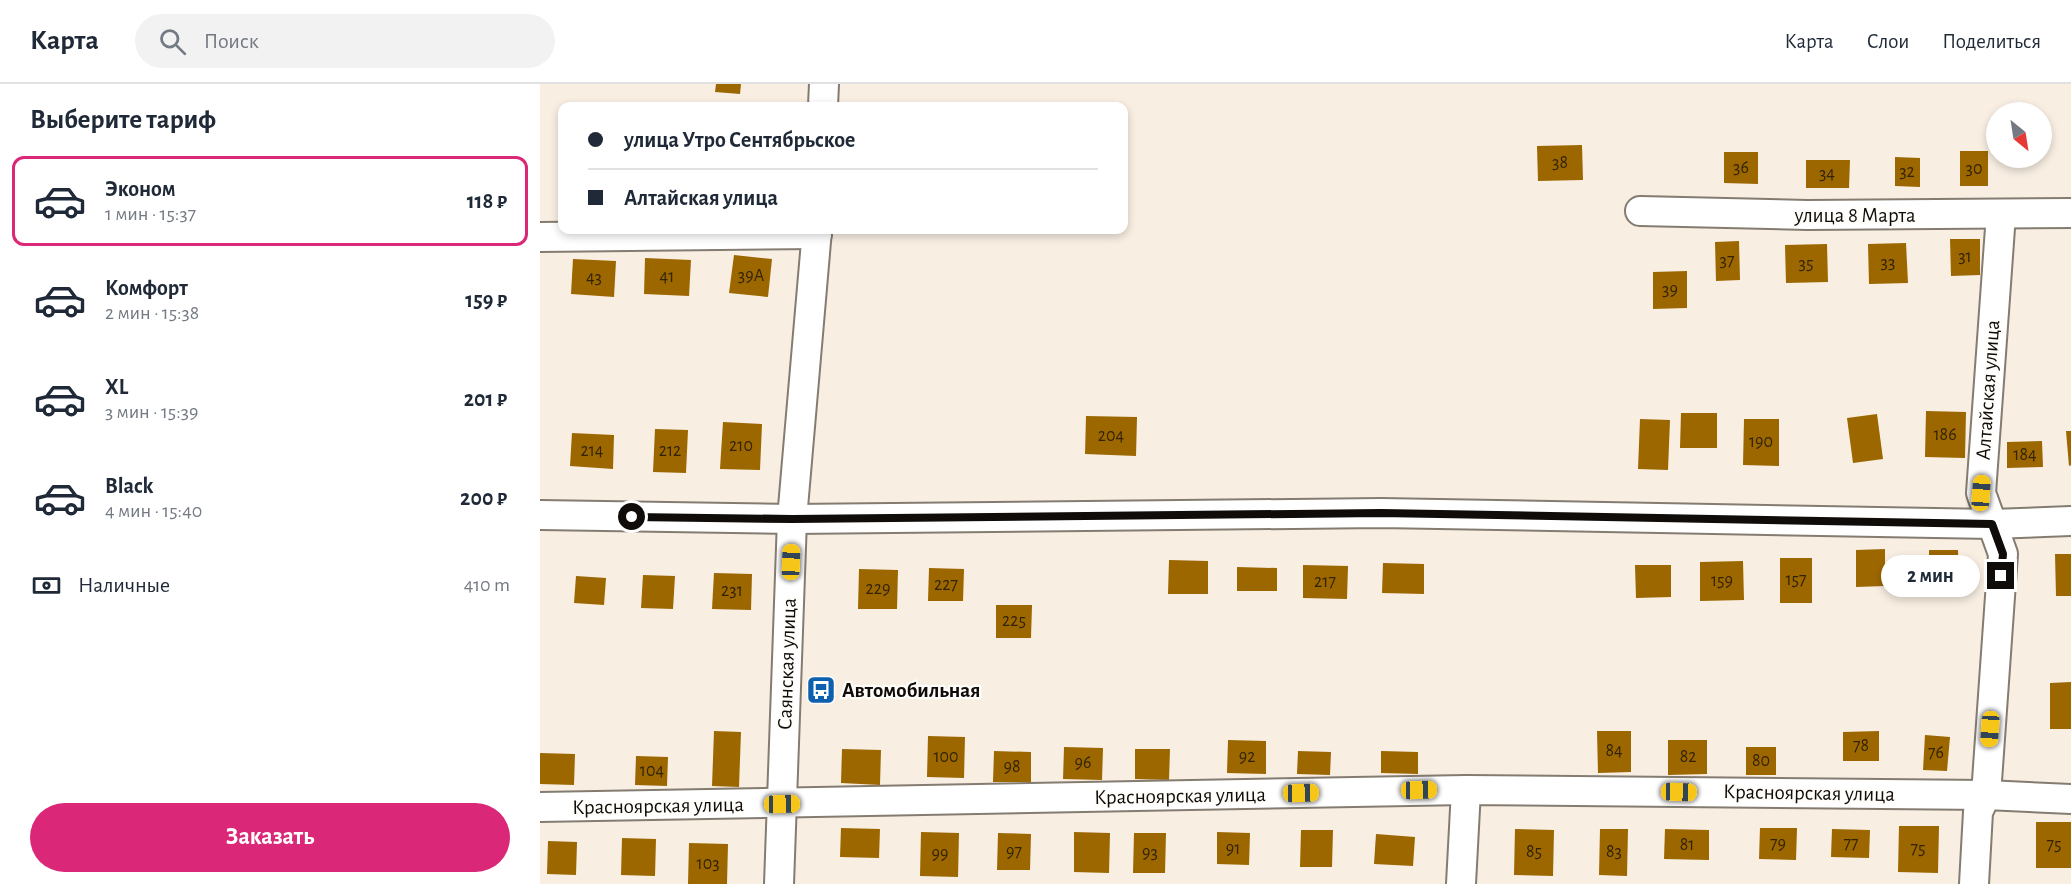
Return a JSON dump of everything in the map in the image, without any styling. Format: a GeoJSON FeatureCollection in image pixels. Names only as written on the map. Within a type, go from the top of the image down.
{"type":"FeatureCollection","features":[{"type":"Feature","properties":{"kind":"street"},"geometry":{"type":"LineString","coordinates":[[823,102],[824,84]]}},
{"type":"Feature","properties":{"kind":"street","name":"улица 8 Марта"},"geometry":{"type":"LineString","coordinates":[[1640,211],[1807,215],[2071,213]]}},
{"type":"Feature","properties":{"kind":"street","name":"Алтайская улица"},"geometry":{"type":"LineString","coordinates":[[1974,884],[1978,812],[1986,795],[2003,554],[1981,493],[2001,214]]}},
{"type":"Feature","properties":{"kind":"street"},"geometry":{"type":"LineString","coordinates":[[540,237],[706,234]]}},
{"type":"Feature","properties":{"kind":"street","name":"Саянская улица"},"geometry":{"type":"LineString","coordinates":[[779,884],[792,519],[817,234]]}},
{"type":"Feature","properties":{"kind":"street"},"geometry":{"type":"LineString","coordinates":[[540,515],[792,519],[1381,513],[1992,524],[2071,521]]}},
{"type":"Feature","properties":{"kind":"street"},"geometry":{"type":"LineString","coordinates":[[1461,884],[1466,790]]}},
{"type":"Feature","properties":{"kind":"street","name":"Красноярская улица"},"geometry":{"type":"LineString","coordinates":[[540,807],[1466,790],[1986,795],[2071,800]]}},
{"type":"Feature","properties":{"kind":"building"},"geometry":{"type":"Polygon","coordinates":[[[716,84],[741,84],[740,94],[715,92],[716,84]]]}},
{"type":"Feature","properties":{"kind":"building"},"geometry":{"type":"Polygon","coordinates":[[[1582,145],[1583,180],[1538,181],[1537,146],[1582,145]]]}},
{"type":"Feature","properties":{"kind":"building"},"geometry":{"type":"Polygon","coordinates":[[[1960,151],[1986,151],[1988,186],[1960,186],[1960,151]]]}},
{"type":"Feature","properties":{"kind":"building"},"geometry":{"type":"Polygon","coordinates":[[[1724,152],[1758,152],[1758,184],[1724,183],[1724,152]]]}},
{"type":"Feature","properties":{"kind":"building"},"geometry":{"type":"Polygon","coordinates":[[[1895,157],[1920,158],[1920,187],[1895,186],[1895,157]]]}},
{"type":"Feature","properties":{"kind":"building"},"geometry":{"type":"Polygon","coordinates":[[[1806,160],[1850,160],[1849,188],[1806,188],[1806,160]]]}},
{"type":"Feature","properties":{"kind":"building"},"geometry":{"type":"Polygon","coordinates":[[[1950,239],[1980,239],[1980,275],[1951,276],[1950,239]]]}},
{"type":"Feature","properties":{"kind":"building"},"geometry":{"type":"Polygon","coordinates":[[[1739,241],[1740,280],[1716,281],[1715,242],[1739,241]]]}},
{"type":"Feature","properties":{"kind":"building"},"geometry":{"type":"Polygon","coordinates":[[[1906,243],[1908,283],[1869,284],[1868,244],[1906,243]]]}},
{"type":"Feature","properties":{"kind":"building"},"geometry":{"type":"Polygon","coordinates":[[[1827,244],[1828,282],[1786,283],[1785,245],[1827,244]]]}},
{"type":"Feature","properties":{"kind":"building"},"geometry":{"type":"Polygon","coordinates":[[[734,255],[772,259],[768,297],[729,293],[734,255]]]}},
{"type":"Feature","properties":{"kind":"building"},"geometry":{"type":"Polygon","coordinates":[[[645,258],[691,260],[689,296],[644,294],[645,258]]]}},
{"type":"Feature","properties":{"kind":"building"},"geometry":{"type":"Polygon","coordinates":[[[573,259],[616,261],[614,297],[571,294],[573,259]]]}},
{"type":"Feature","properties":{"kind":"building"},"geometry":{"type":"Polygon","coordinates":[[[1687,271],[1687,308],[1653,309],[1653,272],[1687,271]]]}},
{"type":"Feature","properties":{"kind":"building"},"geometry":{"type":"Polygon","coordinates":[[[1926,411],[1966,412],[1965,458],[1925,457],[1926,411]]]}},
{"type":"Feature","properties":{"kind":"building"},"geometry":{"type":"Polygon","coordinates":[[[1681,413],[1717,413],[1717,448],[1680,448],[1681,413]]]}},
{"type":"Feature","properties":{"kind":"building"},"geometry":{"type":"Polygon","coordinates":[[[1877,414],[1883,459],[1853,463],[1847,418],[1877,414]]]}},
{"type":"Feature","properties":{"kind":"building"},"geometry":{"type":"Polygon","coordinates":[[[1086,416],[1137,417],[1136,456],[1085,454],[1086,416]]]}},
{"type":"Feature","properties":{"kind":"building"},"geometry":{"type":"Polygon","coordinates":[[[1640,419],[1670,420],[1668,470],[1638,469],[1640,419]]]}},
{"type":"Feature","properties":{"kind":"building"},"geometry":{"type":"Polygon","coordinates":[[[1744,419],[1779,419],[1779,466],[1743,465],[1744,419]]]}},
{"type":"Feature","properties":{"kind":"building"},"geometry":{"type":"Polygon","coordinates":[[[723,422],[762,424],[760,470],[720,469],[723,422]]]}},
{"type":"Feature","properties":{"kind":"building"},"geometry":{"type":"Polygon","coordinates":[[[655,429],[688,430],[686,473],[653,472],[655,429]]]}},
{"type":"Feature","properties":{"kind":"building"},"geometry":{"type":"Polygon","coordinates":[[[2066,431],[2071,431],[2071,465],[2069,466],[2066,431]]]}},
{"type":"Feature","properties":{"kind":"building"},"geometry":{"type":"Polygon","coordinates":[[[572,433],[614,435],[613,469],[570,466],[572,433]]]}},
{"type":"Feature","properties":{"kind":"building"},"geometry":{"type":"Polygon","coordinates":[[[2042,441],[2043,467],[2007,468],[2007,442],[2042,441]]]}},
{"type":"Feature","properties":{"kind":"building"},"geometry":{"type":"Polygon","coordinates":[[[1885,549],[1885,586],[1856,587],[1856,550],[1885,549]]]}},
{"type":"Feature","properties":{"kind":"building"},"geometry":{"type":"Polygon","coordinates":[[[1929,550],[1958,550],[1959,596],[1929,597],[1929,550]]]}},
{"type":"Feature","properties":{"kind":"building"},"geometry":{"type":"Polygon","coordinates":[[[2055,554],[2071,554],[2071,596],[2056,596],[2055,554]]]}},
{"type":"Feature","properties":{"kind":"building"},"geometry":{"type":"Polygon","coordinates":[[[1780,558],[1812,558],[1812,603],[1780,603],[1780,558]]]}},
{"type":"Feature","properties":{"kind":"building"},"geometry":{"type":"Polygon","coordinates":[[[1169,560],[1208,561],[1208,594],[1168,594],[1169,560]]]}},
{"type":"Feature","properties":{"kind":"building"},"geometry":{"type":"Polygon","coordinates":[[[1743,561],[1744,600],[1700,601],[1700,562],[1743,561]]]}},
{"type":"Feature","properties":{"kind":"building"},"geometry":{"type":"Polygon","coordinates":[[[1383,563],[1424,564],[1424,594],[1382,593],[1383,563]]]}},
{"type":"Feature","properties":{"kind":"building"},"geometry":{"type":"Polygon","coordinates":[[[1303,565],[1348,566],[1347,599],[1303,598],[1303,565]]]}},
{"type":"Feature","properties":{"kind":"building"},"geometry":{"type":"Polygon","coordinates":[[[1635,565],[1671,565],[1671,597],[1636,598],[1635,565]]]}},
{"type":"Feature","properties":{"kind":"building"},"geometry":{"type":"Polygon","coordinates":[[[1237,567],[1277,568],[1277,591],[1237,591],[1237,567]]]}},
{"type":"Feature","properties":{"kind":"building"},"geometry":{"type":"Polygon","coordinates":[[[929,568],[964,569],[963,601],[928,601],[929,568]]]}},
{"type":"Feature","properties":{"kind":"building"},"geometry":{"type":"Polygon","coordinates":[[[859,569],[898,570],[897,609],[858,609],[859,569]]]}},
{"type":"Feature","properties":{"kind":"building"},"geometry":{"type":"Polygon","coordinates":[[[714,573],[752,574],[751,610],[712,609],[714,573]]]}},
{"type":"Feature","properties":{"kind":"building"},"geometry":{"type":"Polygon","coordinates":[[[643,575],[675,576],[673,609],[641,608],[643,575]]]}},
{"type":"Feature","properties":{"kind":"building"},"geometry":{"type":"Polygon","coordinates":[[[576,576],[606,578],[604,605],[574,603],[576,576]]]}},
{"type":"Feature","properties":{"kind":"building"},"geometry":{"type":"Polygon","coordinates":[[[996,605],[1032,605],[1031,638],[996,638],[996,605]]]}},
{"type":"Feature","properties":{"kind":"building"},"geometry":{"type":"Polygon","coordinates":[[[2071,682],[2071,729],[2050,729],[2050,683],[2071,682]]]}},
{"type":"Feature","properties":{"kind":"building"},"geometry":{"type":"Polygon","coordinates":[[[714,731],[741,732],[739,787],[712,786],[714,731]]]}},
{"type":"Feature","properties":{"kind":"building"},"geometry":{"type":"Polygon","coordinates":[[[1597,731],[1631,731],[1631,772],[1598,773],[1597,731]]]}},
{"type":"Feature","properties":{"kind":"building"},"geometry":{"type":"Polygon","coordinates":[[[1879,731],[1879,761],[1843,761],[1843,732],[1879,731]]]}},
{"type":"Feature","properties":{"kind":"building"},"geometry":{"type":"Polygon","coordinates":[[[1925,735],[1950,737],[1947,771],[1923,770],[1925,735]]]}},
{"type":"Feature","properties":{"kind":"building"},"geometry":{"type":"Polygon","coordinates":[[[928,736],[965,737],[964,778],[927,777],[928,736]]]}},
{"type":"Feature","properties":{"kind":"building"},"geometry":{"type":"Polygon","coordinates":[[[1228,740],[1266,741],[1266,774],[1227,773],[1228,740]]]}},
{"type":"Feature","properties":{"kind":"building"},"geometry":{"type":"Polygon","coordinates":[[[1668,740],[1707,740],[1707,774],[1668,775],[1668,740]]]}},
{"type":"Feature","properties":{"kind":"building"},"geometry":{"type":"Polygon","coordinates":[[[1064,747],[1103,748],[1102,780],[1063,779],[1064,747]]]}},
{"type":"Feature","properties":{"kind":"building"},"geometry":{"type":"Polygon","coordinates":[[[1746,747],[1776,747],[1776,775],[1746,775],[1746,747]]]}},
{"type":"Feature","properties":{"kind":"building"},"geometry":{"type":"Polygon","coordinates":[[[842,749],[881,750],[880,785],[841,783],[842,749]]]}},
{"type":"Feature","properties":{"kind":"building"},"geometry":{"type":"Polygon","coordinates":[[[1135,749],[1170,749],[1169,780],[1135,779],[1135,749]]]}},
{"type":"Feature","properties":{"kind":"building"},"geometry":{"type":"Polygon","coordinates":[[[994,751],[1031,752],[1031,782],[993,782],[994,751]]]}},
{"type":"Feature","properties":{"kind":"building"},"geometry":{"type":"Polygon","coordinates":[[[1298,751],[1331,752],[1330,775],[1297,774],[1298,751]]]}},
{"type":"Feature","properties":{"kind":"building"},"geometry":{"type":"Polygon","coordinates":[[[1381,751],[1418,752],[1418,774],[1381,773],[1381,751]]]}},
{"type":"Feature","properties":{"kind":"building"},"geometry":{"type":"Polygon","coordinates":[[[540,753],[575,754],[574,785],[540,784],[540,753]]]}},
{"type":"Feature","properties":{"kind":"building"},"geometry":{"type":"Polygon","coordinates":[[[636,756],[668,757],[667,786],[635,785],[636,756]]]}},
{"type":"Feature","properties":{"kind":"building"},"geometry":{"type":"Polygon","coordinates":[[[2036,822],[2071,822],[2071,868],[2036,868],[2036,822]]]}},
{"type":"Feature","properties":{"kind":"building"},"geometry":{"type":"Polygon","coordinates":[[[1899,826],[1939,826],[1938,873],[1898,872],[1899,826]]]}},
{"type":"Feature","properties":{"kind":"building"},"geometry":{"type":"Polygon","coordinates":[[[841,828],[880,829],[879,858],[840,857],[841,828]]]}},
{"type":"Feature","properties":{"kind":"building"},"geometry":{"type":"Polygon","coordinates":[[[1760,828],[1797,828],[1796,860],[1759,859],[1760,828]]]}},
{"type":"Feature","properties":{"kind":"building"},"geometry":{"type":"Polygon","coordinates":[[[1515,829],[1554,830],[1553,876],[1514,875],[1515,829]]]}},
{"type":"Feature","properties":{"kind":"building"},"geometry":{"type":"Polygon","coordinates":[[[1600,829],[1628,829],[1627,876],[1599,875],[1600,829]]]}},
{"type":"Feature","properties":{"kind":"building"},"geometry":{"type":"Polygon","coordinates":[[[1665,829],[1709,830],[1709,860],[1664,859],[1665,829]]]}},
{"type":"Feature","properties":{"kind":"building"},"geometry":{"type":"Polygon","coordinates":[[[1832,829],[1870,830],[1869,858],[1831,857],[1832,829]]]}},
{"type":"Feature","properties":{"kind":"building"},"geometry":{"type":"Polygon","coordinates":[[[1301,830],[1333,830],[1332,867],[1300,867],[1301,830]]]}},
{"type":"Feature","properties":{"kind":"building"},"geometry":{"type":"Polygon","coordinates":[[[921,832],[959,833],[958,877],[920,876],[921,832]]]}},
{"type":"Feature","properties":{"kind":"building"},"geometry":{"type":"Polygon","coordinates":[[[1074,832],[1110,833],[1109,873],[1074,872],[1074,832]]]}},
{"type":"Feature","properties":{"kind":"building"},"geometry":{"type":"Polygon","coordinates":[[[1217,832],[1250,833],[1249,865],[1217,864],[1217,832]]]}},
{"type":"Feature","properties":{"kind":"building"},"geometry":{"type":"Polygon","coordinates":[[[998,833],[1031,834],[1030,870],[997,870],[998,833]]]}},
{"type":"Feature","properties":{"kind":"building"},"geometry":{"type":"Polygon","coordinates":[[[1134,833],[1166,833],[1165,873],[1133,873],[1134,833]]]}},
{"type":"Feature","properties":{"kind":"building"},"geometry":{"type":"Polygon","coordinates":[[[1376,834],[1415,837],[1413,866],[1374,864],[1376,834]]]}},
{"type":"Feature","properties":{"kind":"building"},"geometry":{"type":"Polygon","coordinates":[[[622,838],[656,839],[655,876],[621,875],[622,838]]]}},
{"type":"Feature","properties":{"kind":"building"},"geometry":{"type":"Polygon","coordinates":[[[548,841],[577,842],[576,875],[547,874],[548,841]]]}},
{"type":"Feature","properties":{"kind":"building"},"geometry":{"type":"Polygon","coordinates":[[[689,843],[728,844],[727,884],[688,884],[689,843]]]}},
{"type":"Feature","properties":{"kind":"place","name":"Автомобильная"},"geometry":{"type":"Point","coordinates":[821,690]}},
{"type":"Feature","properties":{"kind":"route"},"geometry":{"type":"LineString","coordinates":[[632,517],[792,519],[1381,513],[1992,524],[2003,554],[2001,576]]}}]}
